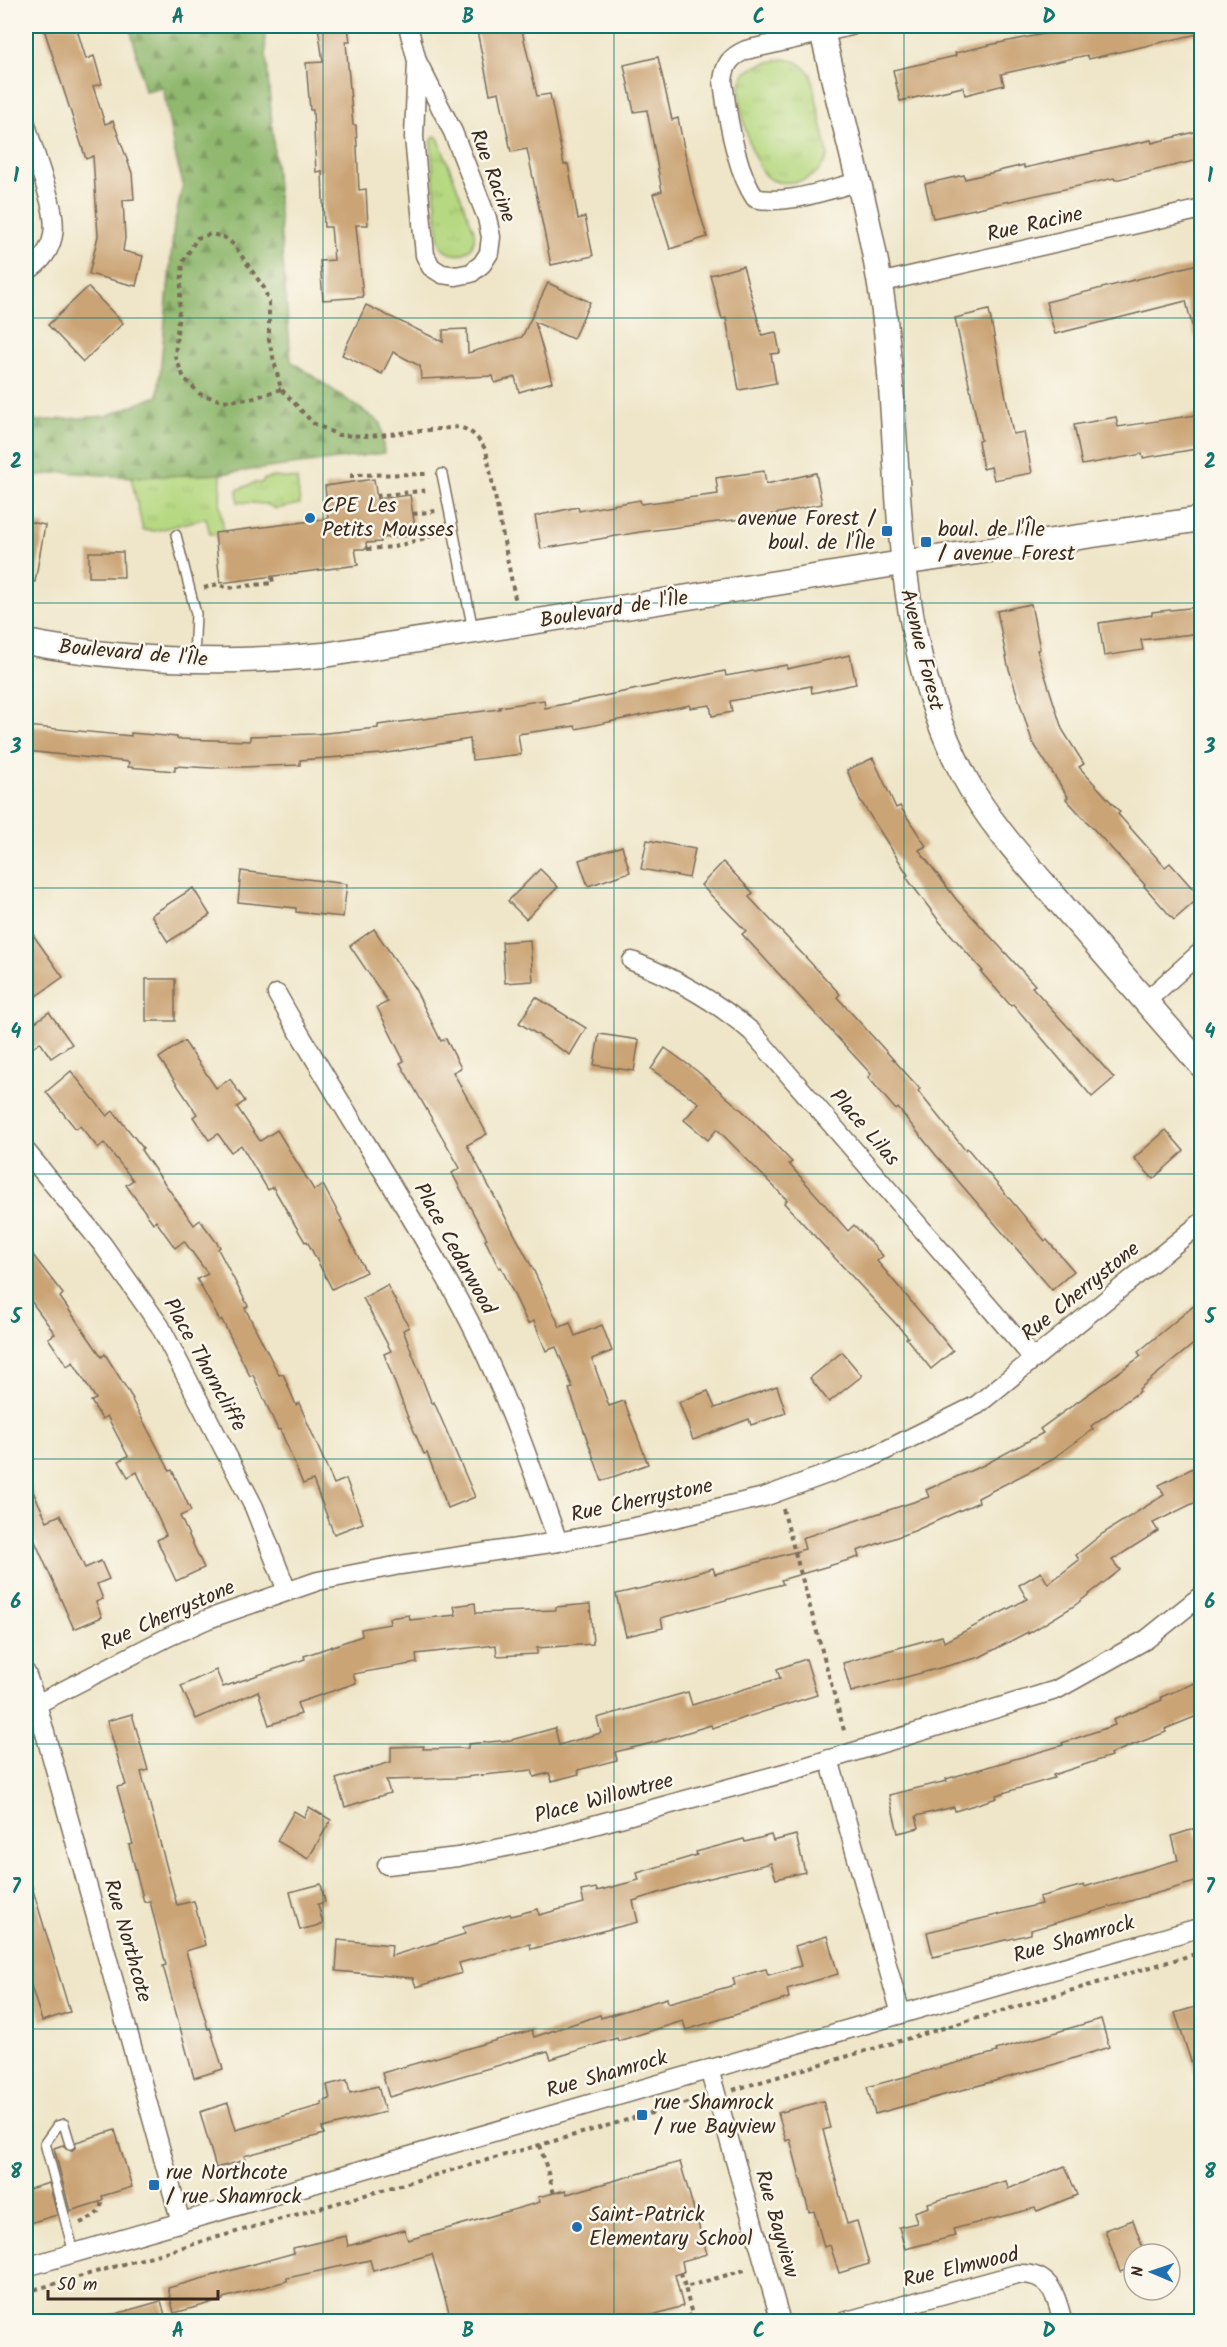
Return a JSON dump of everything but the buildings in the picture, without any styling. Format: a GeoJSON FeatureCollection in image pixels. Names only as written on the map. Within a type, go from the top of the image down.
{"type":"FeatureCollection","features":[{"type":"Feature","properties":{"kind":"street","name":"Rue Racine"},"geometry":{"type":"LineString","coordinates":[[408,26],[417,61],[453,132],[487,218],[491,237],[489,253],[482,264],[471,273],[456,276],[442,274],[430,267],[424,255],[414,137],[417,61]]}},
{"type":"Feature","properties":{"kind":"street"},"geometry":{"type":"LineString","coordinates":[[851,26],[822,29],[746,50],[733,56],[725,66],[723,81],[741,168],[746,185],[755,198],[768,201],[859,182]]}},
{"type":"Feature","properties":{"kind":"street","name":"Avenue Forest"},"geometry":{"type":"LineString","coordinates":[[822,29],[859,182],[879,283],[888,351],[902,562],[910,617],[924,676],[941,727],[965,778],[989,816],[1017,852],[1202,1066]]}},
{"type":"Feature","properties":{"kind":"street"},"geometry":{"type":"LineString","coordinates":[[26,124],[54,212],[54,231],[49,250],[38,264],[26,272]]}},
{"type":"Feature","properties":{"kind":"street","name":"Rue Racine"},"geometry":{"type":"LineString","coordinates":[[879,283],[1202,209]]}},
{"type":"Feature","properties":{"kind":"street","name":"Boulevard de l'Île"},"geometry":{"type":"LineString","coordinates":[[26,642],[94,654],[194,662],[277,660],[473,633],[902,562],[1202,519]]}},
{"type":"Feature","properties":{"kind":"street"},"geometry":{"type":"LineString","coordinates":[[1145,1002],[1202,951]]}},
{"type":"Feature","properties":{"kind":"street","name":"Place Lilas"},"geometry":{"type":"LineString","coordinates":[[632,962],[670,976],[699,992],[729,1012],[752,1032],[1034,1359]]}},
{"type":"Feature","properties":{"kind":"street","name":"Place Cedarwood"},"geometry":{"type":"LineString","coordinates":[[277,994],[318,1068],[408,1209],[463,1309],[517,1426],[558,1542]]}},
{"type":"Feature","properties":{"kind":"street","name":"Place Thorncliffe"},"geometry":{"type":"LineString","coordinates":[[26,1151],[103,1245],[160,1326],[254,1507],[275,1556],[286,1592]]}},
{"type":"Feature","properties":{"kind":"street","name":"Rue Cherrystone"},"geometry":{"type":"LineString","coordinates":[[37,1704],[168,1636],[208,1619],[318,1581],[377,1569],[558,1542],[764,1497],[868,1459],[977,1405],[1202,1222]]}},
{"type":"Feature","properties":{"kind":"street","name":"Place Willowtree"},"geometry":{"type":"LineString","coordinates":[[387,1865],[458,1857],[539,1840],[829,1759],[1056,1690],[1147,1639],[1202,1595]]}},
{"type":"Feature","properties":{"kind":"street","name":"Rue Northcote"},"geometry":{"type":"LineString","coordinates":[[26,1673],[37,1704],[182,2223]]}},
{"type":"Feature","properties":{"kind":"street"},"geometry":{"type":"LineString","coordinates":[[829,1759],[901,2014]]}},
{"type":"Feature","properties":{"kind":"street","name":"Rue Shamrock"},"geometry":{"type":"LineString","coordinates":[[26,2267],[1202,1927]]}},
{"type":"Feature","properties":{"kind":"street","name":"Rue Bayview"},"geometry":{"type":"LineString","coordinates":[[709,2069],[781,2322]]}},
{"type":"Feature","properties":{"kind":"street","name":"Rue Elmwood"},"geometry":{"type":"LineString","coordinates":[[843,2322],[1017,2274],[1030,2273],[1042,2278],[1052,2288],[1063,2322]]}},
{"type":"Feature","properties":{"kind":"lane"},"geometry":{"type":"LineString","coordinates":[[442,474],[473,633]]}},
{"type":"Feature","properties":{"kind":"lane"},"geometry":{"type":"LineString","coordinates":[[176,535],[196,614],[194,662]]}},
{"type":"Feature","properties":{"kind":"lane"},"geometry":{"type":"LineString","coordinates":[[70,2144],[64,2124],[57,2126],[45,2143],[74,2253]]}},
{"type":"Feature","properties":{"kind":"path"},"geometry":{"type":"LineString","coordinates":[[211,234],[224,237],[234,245],[264,288],[269,302],[269,341],[281,389],[251,399],[222,401],[200,394],[184,378],[175,356],[181,282],[183,262],[197,238],[211,234]]}},
{"type":"Feature","properties":{"kind":"path"},"geometry":{"type":"LineString","coordinates":[[352,478],[352,475],[427,474]]}},
{"type":"Feature","properties":{"kind":"path"},"geometry":{"type":"LineString","coordinates":[[376,496],[431,489]]}},
{"type":"Feature","properties":{"kind":"path"},"geometry":{"type":"LineString","coordinates":[[413,514],[437,511]]}},
{"type":"Feature","properties":{"kind":"path"},"geometry":{"type":"LineString","coordinates":[[367,549],[394,547],[423,537]]}},
{"type":"Feature","properties":{"kind":"path"},"geometry":{"type":"LineString","coordinates":[[201,588],[218,584],[227,588],[273,583],[272,576]]}},
{"type":"Feature","properties":{"kind":"path"},"geometry":{"type":"LineString","coordinates":[[782,1505],[844,1734]]}},
{"type":"Feature","properties":{"kind":"path"},"geometry":{"type":"LineString","coordinates":[[730,2091],[1202,1952]]}},
{"type":"Feature","properties":{"kind":"path"},"geometry":{"type":"LineString","coordinates":[[26,2292],[698,2100]]}},
{"type":"Feature","properties":{"kind":"path"},"geometry":{"type":"LineString","coordinates":[[540,2145],[554,2194]]}},
{"type":"Feature","properties":{"kind":"path"},"geometry":{"type":"LineString","coordinates":[[79,2223],[98,2213],[102,2206],[102,2199]]}},
{"type":"Feature","properties":{"kind":"path"},"geometry":{"type":"LineString","coordinates":[[685,2287],[747,2269]]}},
{"type":"Feature","properties":{"kind":"path"},"geometry":{"type":"LineString","coordinates":[[670,2322],[692,2315],[681,2273]]}},
{"type":"Feature","properties":{"kind":"path"},"geometry":{"type":"LineString","coordinates":[[689,2316],[691,2322]]}},
{"type":"Feature","properties":{"kind":"green space"},"geometry":{"type":"Polygon","coordinates":[[[130,26],[264,26],[291,361],[381,423],[384,453],[221,474],[129,477],[64,472],[26,477],[26,422],[106,416],[158,396],[174,225],[183,184],[174,150],[163,87],[145,91],[130,26]]]}},
{"type":"Feature","properties":{"kind":"green space"},"geometry":{"type":"Polygon","coordinates":[[[782,59],[799,63],[811,75],[828,155],[820,169],[813,175],[787,183],[772,180],[762,171],[745,128],[740,95],[744,75],[762,64],[782,59]]]}},
{"type":"Feature","properties":{"kind":"green space"},"geometry":{"type":"Polygon","coordinates":[[[436,136],[474,231],[472,246],[462,254],[450,253],[439,242],[431,144],[433,137],[436,136]]]}},
{"type":"Feature","properties":{"kind":"green space"},"geometry":{"type":"Polygon","coordinates":[[[221,474],[220,505],[224,532],[210,534],[206,518],[155,531],[143,530],[131,477],[221,474]]]}},
{"type":"Feature","properties":{"kind":"green space"},"geometry":{"type":"Polygon","coordinates":[[[273,477],[297,479],[300,504],[276,509],[266,504],[238,502],[237,490],[273,477]]]}},
{"type":"Feature","properties":{"kind":"place","name":"CPE Les Petits Mousses"},"geometry":{"type":"Point","coordinates":[310,518]}},
{"type":"Feature","properties":{"kind":"place","name":"avenue Forest / boul. de l'Île"},"geometry":{"type":"Point","coordinates":[887,531]}},
{"type":"Feature","properties":{"kind":"place","name":"boul. de l'Île / avenue Forest"},"geometry":{"type":"Point","coordinates":[926,542]}},
{"type":"Feature","properties":{"kind":"place","name":"rue Shamrock / rue Bayview"},"geometry":{"type":"Point","coordinates":[642,2115]}},
{"type":"Feature","properties":{"kind":"place","name":"rue Northcote / rue Shamrock"},"geometry":{"type":"Point","coordinates":[154,2185]}},
{"type":"Feature","properties":{"kind":"place","name":"Saint-Patrick Elementary School"},"geometry":{"type":"Point","coordinates":[577,2227]}}]}
